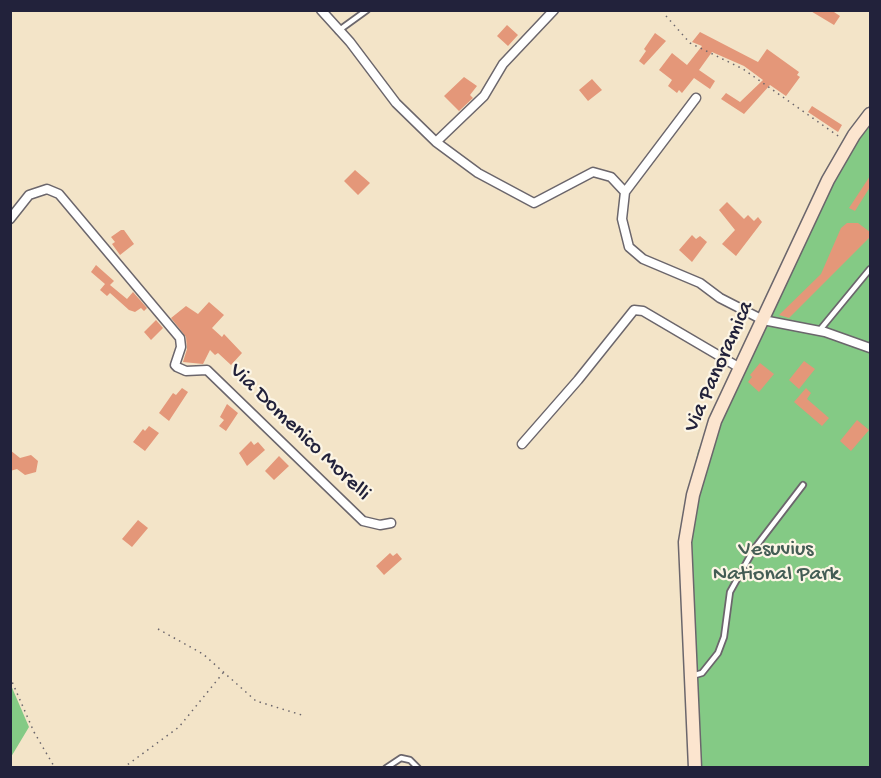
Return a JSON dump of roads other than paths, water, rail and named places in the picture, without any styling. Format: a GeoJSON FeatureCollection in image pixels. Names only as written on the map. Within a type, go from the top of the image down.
{"type":"FeatureCollection","features":[{"type":"Feature","properties":{"kind":"street"},"geometry":{"type":"LineString","coordinates":[[321,10],[350,42],[396,103],[436,142],[478,173],[534,204],[593,172],[611,177],[625,192]]}},
{"type":"Feature","properties":{"kind":"street"},"geometry":{"type":"LineString","coordinates":[[436,142],[484,96],[503,64],[554,10]]}},
{"type":"Feature","properties":{"kind":"street"},"geometry":{"type":"LineString","coordinates":[[696,98],[670,128],[625,192],[622,219],[629,247],[634,253],[700,283],[720,298],[763,320],[819,331],[870,348]]}},
{"type":"Feature","properties":{"kind":"street","name":"Via Panoramica"},"geometry":{"type":"LineString","coordinates":[[695,768],[685,542],[693,495],[715,421],[828,180],[870,114]]}},
{"type":"Feature","properties":{"kind":"street","name":"Via Domenico Morelli"},"geometry":{"type":"LineString","coordinates":[[10,219],[29,195],[47,189],[59,194],[180,338],[181,347],[175,365],[177,368],[186,371],[207,370],[363,521],[380,525],[392,523]]}},
{"type":"Feature","properties":{"kind":"street"},"geometry":{"type":"LineString","coordinates":[[522,444],[634,310],[642,311],[740,368]]}},
{"type":"Feature","properties":{"kind":"lane"},"geometry":{"type":"LineString","coordinates":[[338,31],[367,10]]}},
{"type":"Feature","properties":{"kind":"lane"},"geometry":{"type":"LineString","coordinates":[[819,331],[870,269]]}},
{"type":"Feature","properties":{"kind":"lane"},"geometry":{"type":"LineString","coordinates":[[691,676],[702,673],[718,653],[724,637],[730,592],[754,549],[803,485]]}},
{"type":"Feature","properties":{"kind":"lane"},"geometry":{"type":"LineString","coordinates":[[386,768],[401,758],[410,760],[418,768]]}},
{"type":"Feature","properties":{"kind":"park label","name":"Vesuvius National Park"},"geometry":{"type":"Point","coordinates":[776,564]}}]}
